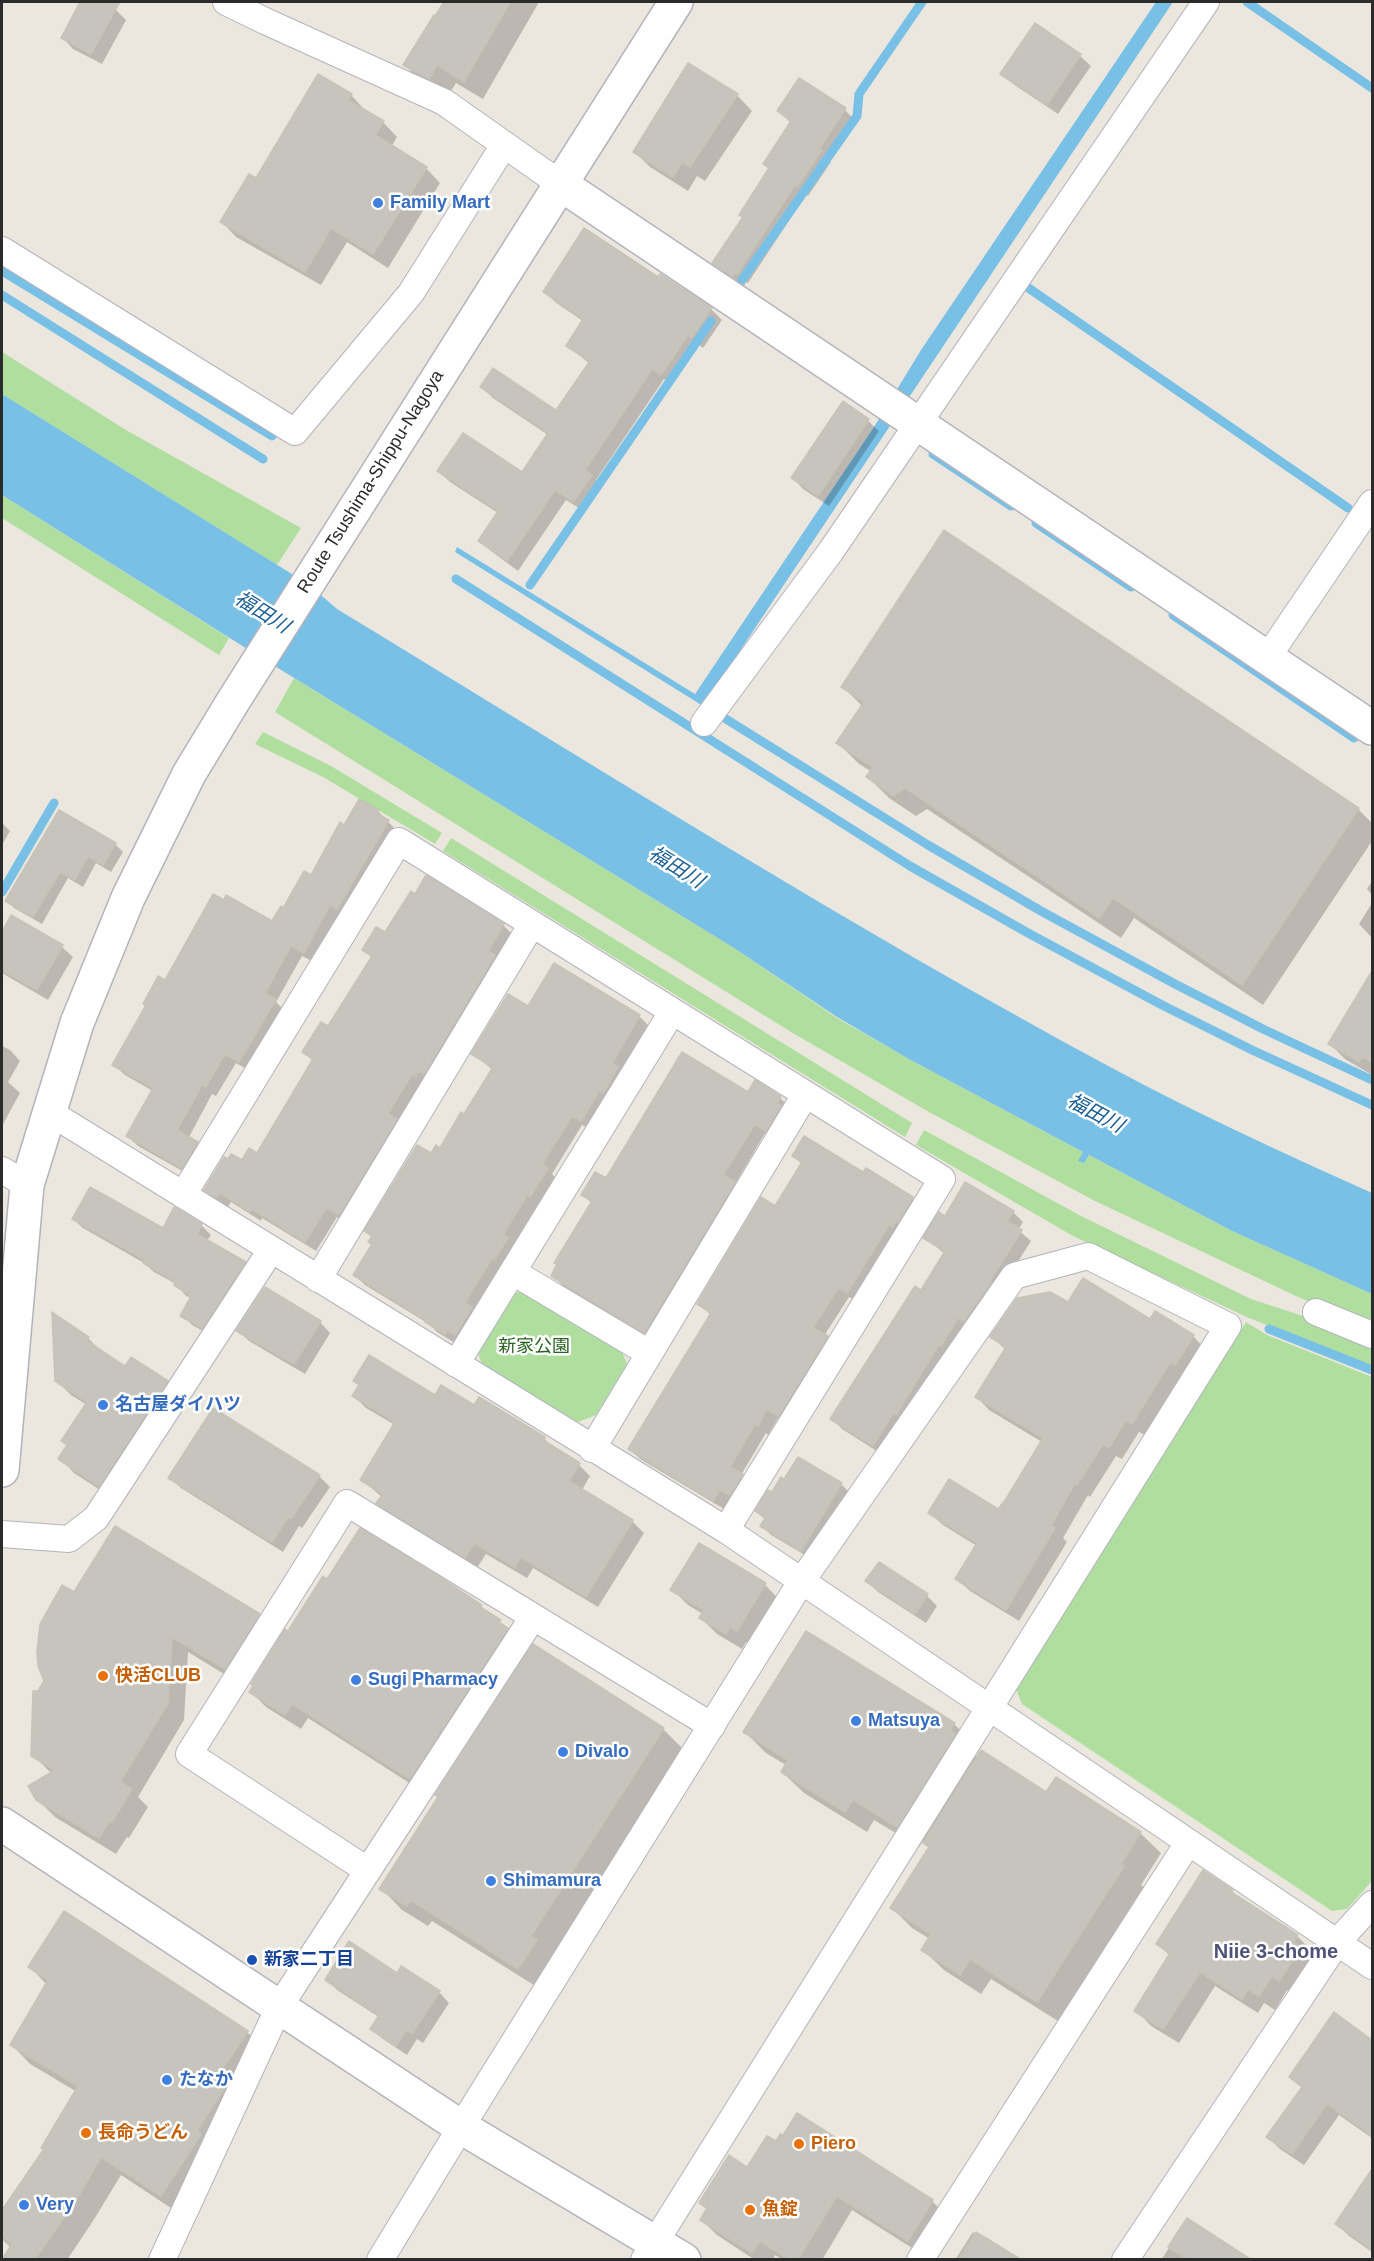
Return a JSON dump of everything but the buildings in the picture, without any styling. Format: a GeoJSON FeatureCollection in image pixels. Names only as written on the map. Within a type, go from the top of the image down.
{"type":"FeatureCollection","features":[{"type":"Feature","properties":{"kind":"street"},"geometry":{"type":"LineString","coordinates":[[226,2],[444,102],[559,183],[1372,728]]}},
{"type":"Feature","properties":{"kind":"street","name":"Route Tsushima-Shippu-Nagoya"},"geometry":{"type":"LineString","coordinates":[[2,1465],[14,1177],[49,1112],[77,1023],[128,897],[189,774],[559,183],[676,2]]}},
{"type":"Feature","properties":{"kind":"street"},"geometry":{"type":"LineString","coordinates":[[704,723],[831,551],[902,413],[1110,144],[1206,2]]}},
{"type":"Feature","properties":{"kind":"street"},"geometry":{"type":"LineString","coordinates":[[2,250],[295,432],[411,293],[504,145]]}},
{"type":"Feature","properties":{"kind":"street"},"geometry":{"type":"LineString","coordinates":[[1267,658],[1372,503]]}},
{"type":"Feature","properties":{"kind":"street"},"geometry":{"type":"LineString","coordinates":[[183,1195],[399,841],[942,1179],[726,1530]]}},
{"type":"Feature","properties":{"kind":"street"},"geometry":{"type":"LineString","coordinates":[[318,1279],[531,924]]}},
{"type":"Feature","properties":{"kind":"street"},"geometry":{"type":"LineString","coordinates":[[456,1364],[672,1012]]}},
{"type":"Feature","properties":{"kind":"street"},"geometry":{"type":"LineString","coordinates":[[592,1449],[805,1095]]}},
{"type":"Feature","properties":{"kind":"street"},"geometry":{"type":"LineString","coordinates":[[49,1112],[726,1530],[1372,1966]]}},
{"type":"Feature","properties":{"kind":"street"},"geometry":{"type":"LineString","coordinates":[[2,1534],[69,1539],[96,1518],[271,1250]]}},
{"type":"Feature","properties":{"kind":"street"},"geometry":{"type":"LineString","coordinates":[[380,2259],[801,1582],[1014,1276],[1088,1256],[1228,1326],[649,2251]]}},
{"type":"Feature","properties":{"kind":"street"},"geometry":{"type":"LineString","coordinates":[[513,1272],[650,1353]]}},
{"type":"Feature","properties":{"kind":"street"},"geometry":{"type":"LineString","coordinates":[[1316,1312],[1372,1335]]}},
{"type":"Feature","properties":{"kind":"street"},"geometry":{"type":"LineString","coordinates":[[367,1870],[189,1754],[346,1503],[712,1726]]}},
{"type":"Feature","properties":{"kind":"street"},"geometry":{"type":"LineString","coordinates":[[162,2259],[279,2007],[533,1617]]}},
{"type":"Feature","properties":{"kind":"street"},"geometry":{"type":"LineString","coordinates":[[2,1824],[649,2251],[684,2259]]}},
{"type":"Feature","properties":{"kind":"street"},"geometry":{"type":"LineString","coordinates":[[920,2259],[1188,1843]]}},
{"type":"Feature","properties":{"kind":"street"},"geometry":{"type":"LineString","coordinates":[[1125,2259],[1338,1941],[1372,1904]]}},
{"type":"Feature","properties":{"kind":"green space"},"geometry":{"type":"Polygon","coordinates":[[[2,352],[126,430],[301,528],[277,565],[2,394],[2,352]]]}},
{"type":"Feature","properties":{"kind":"green space"},"geometry":{"type":"Polygon","coordinates":[[[2,495],[229,638],[219,655],[2,518],[2,495]]]}},
{"type":"Feature","properties":{"kind":"green space"},"geometry":{"type":"Polygon","coordinates":[[[294,678],[734,948],[837,1018],[1083,1152],[1079,1161],[1089,1155],[1232,1231],[1372,1294],[1372,1327],[1298,1297],[1093,1200],[929,1112],[791,1032],[275,712],[294,678]]]}},
{"type":"Feature","properties":{"kind":"green space"},"geometry":{"type":"Polygon","coordinates":[[[263,732],[331,766],[442,833],[435,844],[323,777],[255,744],[263,732]]]}},
{"type":"Feature","properties":{"kind":"green space"},"geometry":{"type":"Polygon","coordinates":[[[451,838],[912,1123],[905,1137],[443,851],[451,838]]]}},
{"type":"Feature","properties":{"kind":"green space"},"geometry":{"type":"Polygon","coordinates":[[[924,1130],[1081,1216],[1251,1299],[1306,1317],[1372,1344],[1372,1367],[1249,1318],[1073,1236],[916,1145],[924,1130]]]}},
{"type":"Feature","properties":{"kind":"green space","name":"新家公園"},"geometry":{"type":"Polygon","coordinates":[[[523,1290],[622,1352],[627,1364],[596,1415],[578,1422],[483,1367],[478,1353],[510,1296],[523,1290]]]}},
{"type":"Feature","properties":{"kind":"green space"},"geometry":{"type":"Polygon","coordinates":[[[1246,1322],[1267,1335],[1372,1377],[1372,1881],[1347,1909],[1332,1911],[1022,1704],[1016,1689],[1246,1322]]]}},
{"type":"Feature","properties":{"kind":"water"},"geometry":{"type":"Polygon","coordinates":[[[1156,2],[1173,2],[703,706],[455,552],[457,547],[695,694],[874,427],[921,350],[1156,2]]]}},
{"type":"Feature","properties":{"kind":"water","name":"福田川"},"geometry":{"type":"Polygon","coordinates":[[[2,394],[308,584],[337,609],[819,902],[1015,1015],[1146,1086],[1372,1193],[1372,1294],[1232,1231],[1089,1155],[1084,1163],[1078,1161],[1083,1152],[907,1058],[837,1017],[734,948],[260,657],[2,495],[2,394]]]}},
{"type":"Feature","properties":{"kind":"waterway"},"geometry":{"type":"LineString","coordinates":[[742,280],[857,116],[859,94],[922,2]]}},
{"type":"Feature","properties":{"kind":"waterway"},"geometry":{"type":"LineString","coordinates":[[1247,2],[1372,88]]}},
{"type":"Feature","properties":{"kind":"waterway"},"geometry":{"type":"LineString","coordinates":[[2,271],[272,436]]}},
{"type":"Feature","properties":{"kind":"waterway"},"geometry":{"type":"LineString","coordinates":[[1027,287],[1348,508]]}},
{"type":"Feature","properties":{"kind":"waterway"},"geometry":{"type":"LineString","coordinates":[[2,295],[263,459]]}},
{"type":"Feature","properties":{"kind":"waterway"},"geometry":{"type":"LineString","coordinates":[[530,585],[711,321]]}},
{"type":"Feature","properties":{"kind":"waterway"},"geometry":{"type":"LineString","coordinates":[[933,454],[1011,506]]}},
{"type":"Feature","properties":{"kind":"waterway"},"geometry":{"type":"LineString","coordinates":[[1036,523],[1131,587]]}},
{"type":"Feature","properties":{"kind":"waterway"},"geometry":{"type":"LineString","coordinates":[[456,579],[910,866],[1162,1005],[1252,1050],[1372,1105]]}},
{"type":"Feature","properties":{"kind":"waterway"},"geometry":{"type":"LineString","coordinates":[[1173,615],[1354,738]]}},
{"type":"Feature","properties":{"kind":"waterway"},"geometry":{"type":"LineString","coordinates":[[726,719],[928,845],[1041,911],[1265,1030],[1372,1080]]}},
{"type":"Feature","properties":{"kind":"waterway"},"geometry":{"type":"LineString","coordinates":[[2,892],[54,803]]}},
{"type":"Feature","properties":{"kind":"waterway"},"geometry":{"type":"LineString","coordinates":[[1269,1329],[1372,1370]]}},
{"type":"Feature","properties":{"kind":"place","name":"Family Mart"},"geometry":{"type":"Point","coordinates":[378,203]}},
{"type":"Feature","properties":{"kind":"place","name":"名古屋ダイハツ"},"geometry":{"type":"Point","coordinates":[103,1405]}},
{"type":"Feature","properties":{"kind":"place","name":"快活CLUB"},"geometry":{"type":"Point","coordinates":[103,1676]}},
{"type":"Feature","properties":{"kind":"place","name":"Sugi Pharmacy"},"geometry":{"type":"Point","coordinates":[356,1680]}},
{"type":"Feature","properties":{"kind":"place","name":"Matsuya"},"geometry":{"type":"Point","coordinates":[856,1721]}},
{"type":"Feature","properties":{"kind":"place","name":"Divalo"},"geometry":{"type":"Point","coordinates":[563,1752]}},
{"type":"Feature","properties":{"kind":"place","name":"Shimamura"},"geometry":{"type":"Point","coordinates":[491,1881]}},
{"type":"Feature","properties":{"kind":"place","name":"新家二丁目"},"geometry":{"type":"Point","coordinates":[252,1960]}},
{"type":"Feature","properties":{"kind":"place","name":"たなか"},"geometry":{"type":"Point","coordinates":[167,2080]}},
{"type":"Feature","properties":{"kind":"place","name":"長命うどん"},"geometry":{"type":"Point","coordinates":[86,2133]}},
{"type":"Feature","properties":{"kind":"place","name":"Piero"},"geometry":{"type":"Point","coordinates":[799,2144]}},
{"type":"Feature","properties":{"kind":"place","name":"Very"},"geometry":{"type":"Point","coordinates":[24,2205]}},
{"type":"Feature","properties":{"kind":"place","name":"魚錠"},"geometry":{"type":"Point","coordinates":[750,2210]}},
{"type":"Feature","properties":{"kind":"district","name":"Niie 3-chome"},"geometry":{"type":"Point","coordinates":[1276,1952]}}]}
